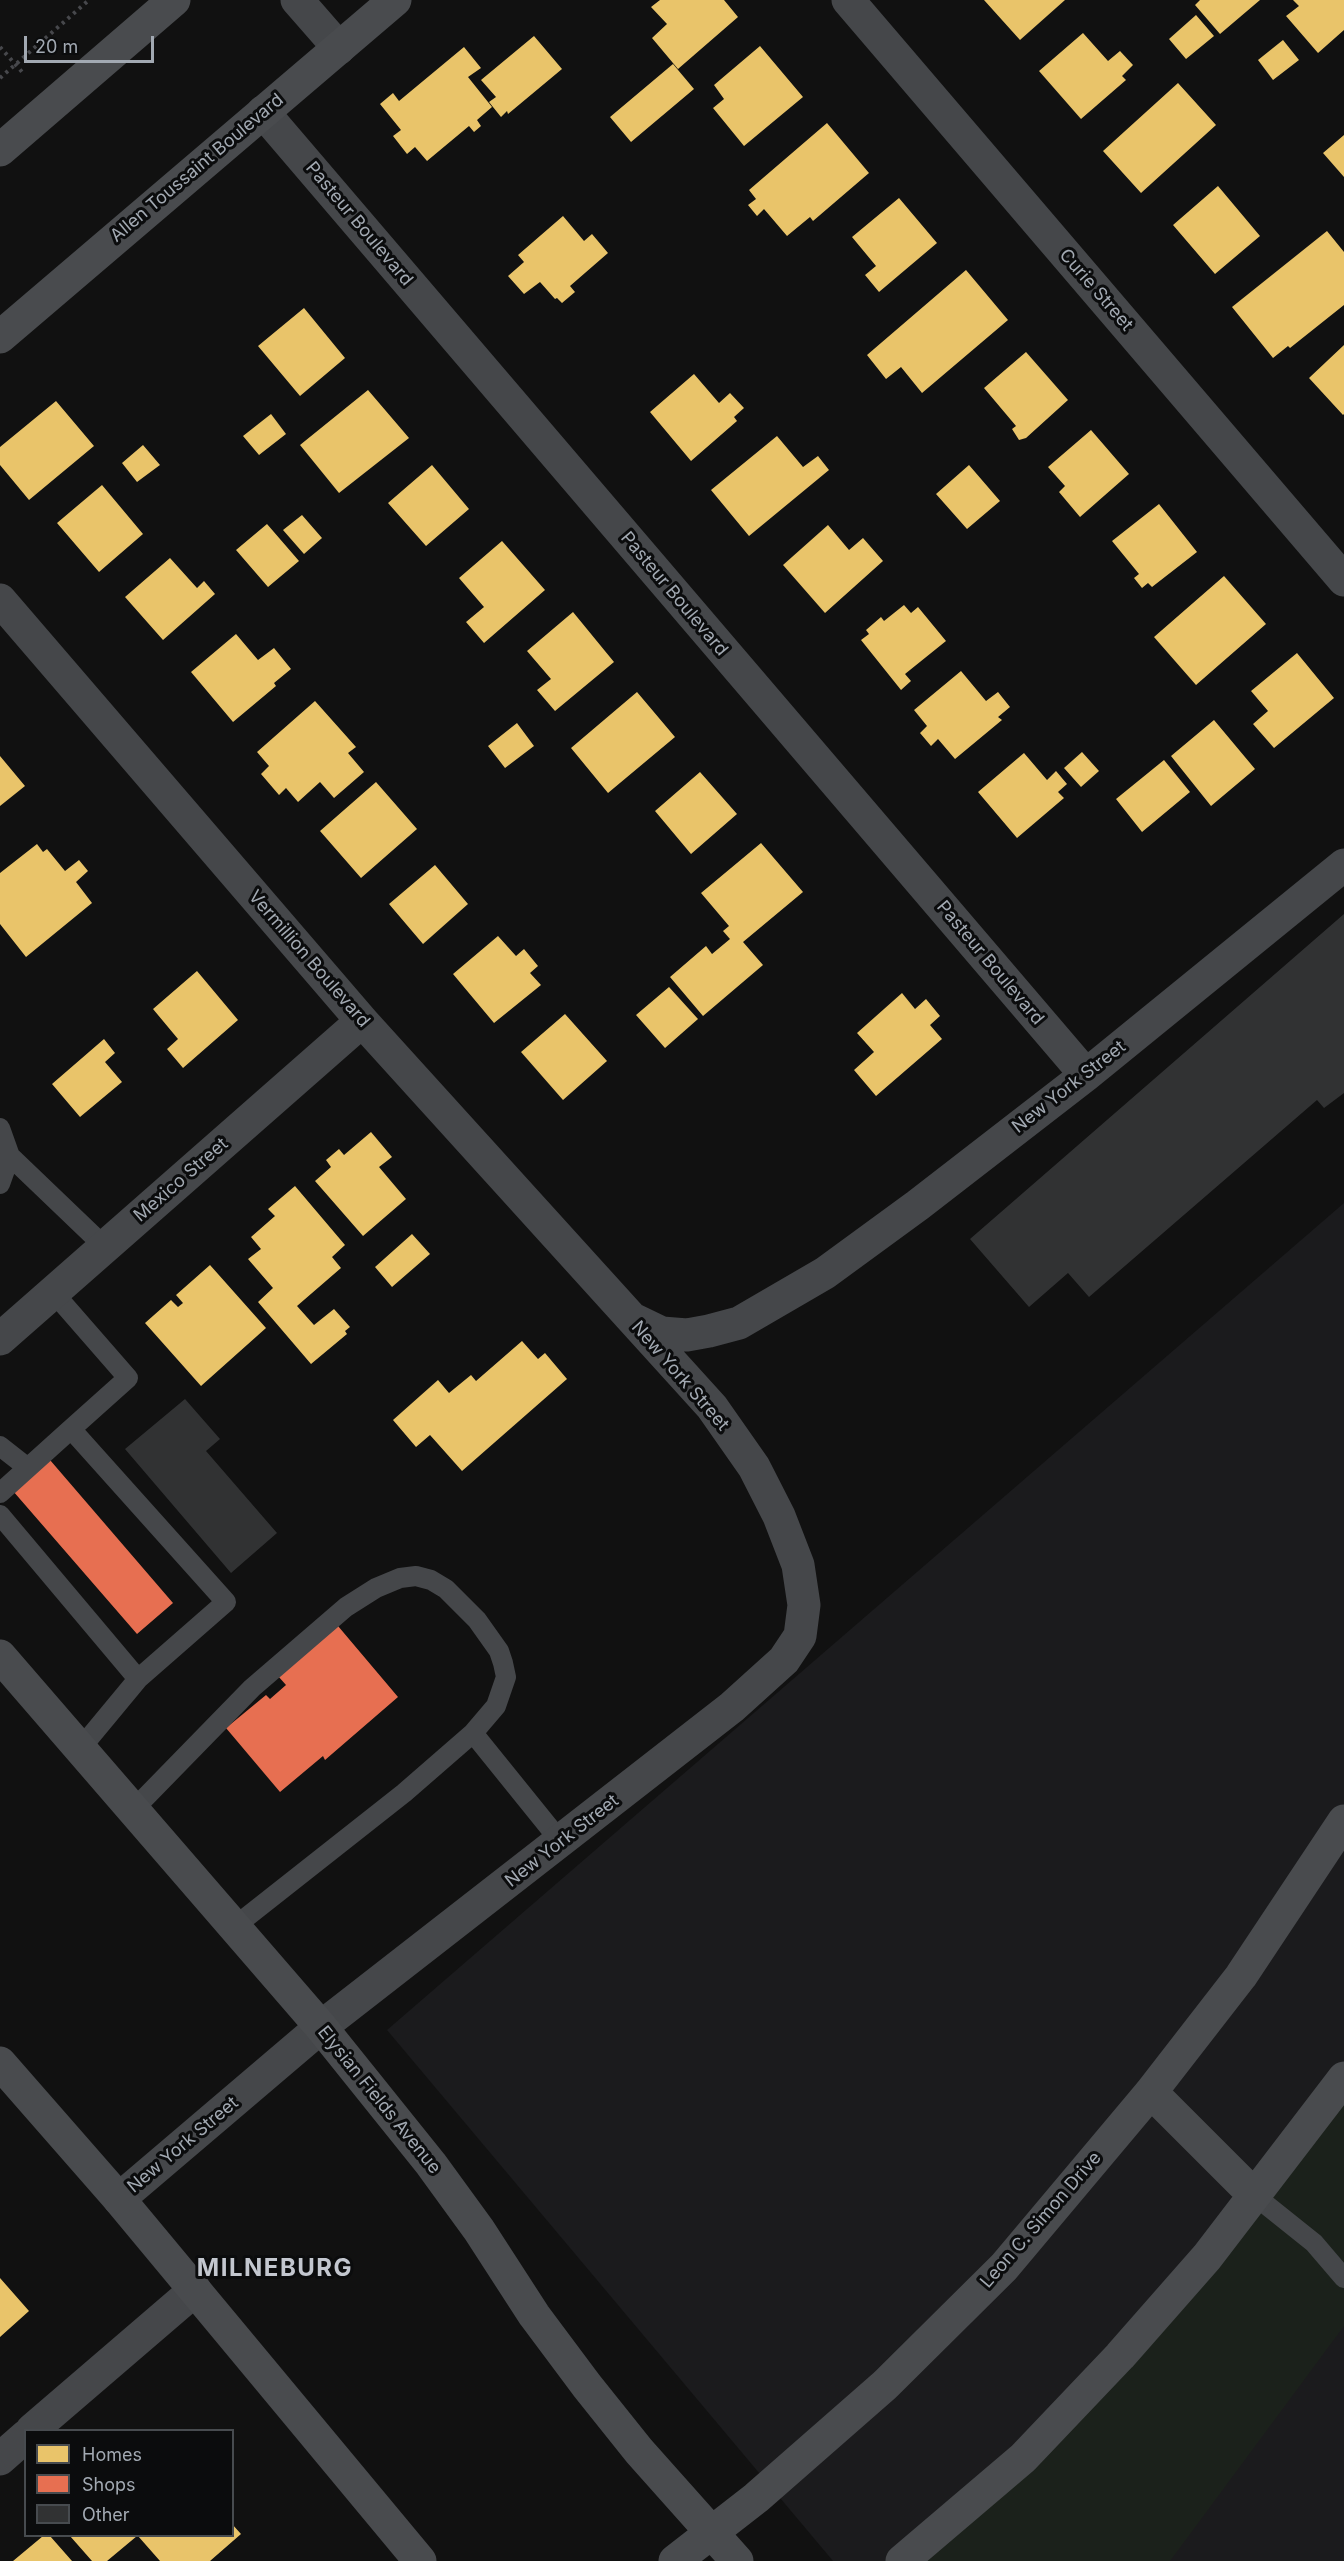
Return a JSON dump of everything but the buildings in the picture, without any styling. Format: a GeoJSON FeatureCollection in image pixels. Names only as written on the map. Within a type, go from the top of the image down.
{"type":"FeatureCollection","features":[{"type":"Feature","properties":{"kind":"main road"},"geometry":{"type":"LineString","coordinates":[[0,150],[174,0]]}},
{"type":"Feature","properties":{"kind":"main road","name":"Allen Toussaint Boulevard"},"geometry":{"type":"LineString","coordinates":[[0,337],[395,0]]}},
{"type":"Feature","properties":{"kind":"main road","name":"Elysian Fields Avenue"},"geometry":{"type":"LineString","coordinates":[[0,1656],[321,2027],[431,2164],[479,2230],[534,2315],[587,2386],[639,2451],[737,2561]]}},
{"type":"Feature","properties":{"kind":"main road","name":"Leon C. Simon Drive"},"geometry":{"type":"LineString","coordinates":[[675,2561],[756,2498],[885,2385],[1004,2267],[1151,2092],[1241,1976],[1344,1821]]}},
{"type":"Feature","properties":{"kind":"main road"},"geometry":{"type":"LineString","coordinates":[[0,2062],[119,2199],[420,2561]]}},
{"type":"Feature","properties":{"kind":"main road"},"geometry":{"type":"LineString","coordinates":[[902,2561],[1031,2450],[1152,2320],[1207,2257],[1344,2078]]}},
{"type":"Feature","properties":{"kind":"main road"},"geometry":{"type":"LineString","coordinates":[[1151,2092],[1254,2195]]}},
{"type":"Feature","properties":{"kind":"street"},"geometry":{"type":"LineString","coordinates":[[297,0],[339,48]]}},
{"type":"Feature","properties":{"kind":"street","name":"Curie Street"},"geometry":{"type":"LineString","coordinates":[[848,0],[1344,580]]}},
{"type":"Feature","properties":{"kind":"street","name":"Pasteur Boulevard"},"geometry":{"type":"LineString","coordinates":[[263,112],[1086,1075]]}},
{"type":"Feature","properties":{"kind":"street","name":"Vermillion Boulevard"},"geometry":{"type":"LineString","coordinates":[[0,600],[362,1021],[625,1313]]}},
{"type":"Feature","properties":{"kind":"street","name":"New York Street"},"geometry":{"type":"LineString","coordinates":[[625,1313],[649,1328],[687,1335],[739,1323],[825,1273],[918,1205],[1086,1075],[1344,865]]}},
{"type":"Feature","properties":{"kind":"street","name":"Mexico Street"},"geometry":{"type":"LineString","coordinates":[[0,1339],[362,1021]]}},
{"type":"Feature","properties":{"kind":"street","name":"New York Street"},"geometry":{"type":"LineString","coordinates":[[119,2199],[321,2027],[732,1707],[784,1660],[800,1636],[804,1605],[798,1565],[780,1516],[754,1467],[712,1407],[625,1313]]}},
{"type":"Feature","properties":{"kind":"street"},"geometry":{"type":"LineString","coordinates":[[33,2429],[195,2290]]}},
{"type":"Feature","properties":{"kind":"street"},"geometry":{"type":"LineString","coordinates":[[0,2459],[24,2438]]}},
{"type":"Feature","properties":{"kind":"lane"},"geometry":{"type":"LineString","coordinates":[[0,1128],[10,1155],[105,1247]]}},
{"type":"Feature","properties":{"kind":"lane"},"geometry":{"type":"LineString","coordinates":[[0,1184],[10,1155]]}},
{"type":"Feature","properties":{"kind":"lane"},"geometry":{"type":"LineString","coordinates":[[0,1493],[128,1378],[53,1292]]}},
{"type":"Feature","properties":{"kind":"lane"},"geometry":{"type":"LineString","coordinates":[[71,1429],[226,1602],[138,1679],[80,1749]]}},
{"type":"Feature","properties":{"kind":"lane"},"geometry":{"type":"LineString","coordinates":[[0,1446],[28,1468]]}},
{"type":"Feature","properties":{"kind":"lane"},"geometry":{"type":"LineString","coordinates":[[0,1515],[138,1679]]}},
{"type":"Feature","properties":{"kind":"lane"},"geometry":{"type":"LineString","coordinates":[[133,1810],[252,1688],[303,1641],[346,1607],[376,1588],[400,1578],[416,1576],[431,1580],[446,1589],[477,1620],[499,1651],[503,1663],[506,1677],[496,1706],[472,1733],[404,1793],[234,1927]]}},
{"type":"Feature","properties":{"kind":"lane"},"geometry":{"type":"LineString","coordinates":[[472,1733],[561,1842]]}},
{"type":"Feature","properties":{"kind":"lane"},"geometry":{"type":"LineString","coordinates":[[1254,2195],[1314,2243],[1344,2278]]}},
{"type":"Feature","properties":{"kind":"path"},"geometry":{"type":"LineString","coordinates":[[0,78],[89,0]]}},
{"type":"Feature","properties":{"kind":"path"},"geometry":{"type":"LineString","coordinates":[[0,47],[23,73]]}},
{"type":"Feature","properties":{"kind":"shaded area"},"geometry":{"type":"Polygon","coordinates":[[[1344,1203],[1344,2561],[833,2561],[387,2030],[1344,1203]]]}},
{"type":"Feature","properties":{"kind":"shaded area"},"geometry":{"type":"Polygon","coordinates":[[[1344,2078],[1344,2326],[1170,2561],[902,2561],[1023,2458],[1344,2078]]]}},
{"type":"Feature","properties":{"kind":"district","name":"MILNEBURG"},"geometry":{"type":"Point","coordinates":[275,2269]}}]}
